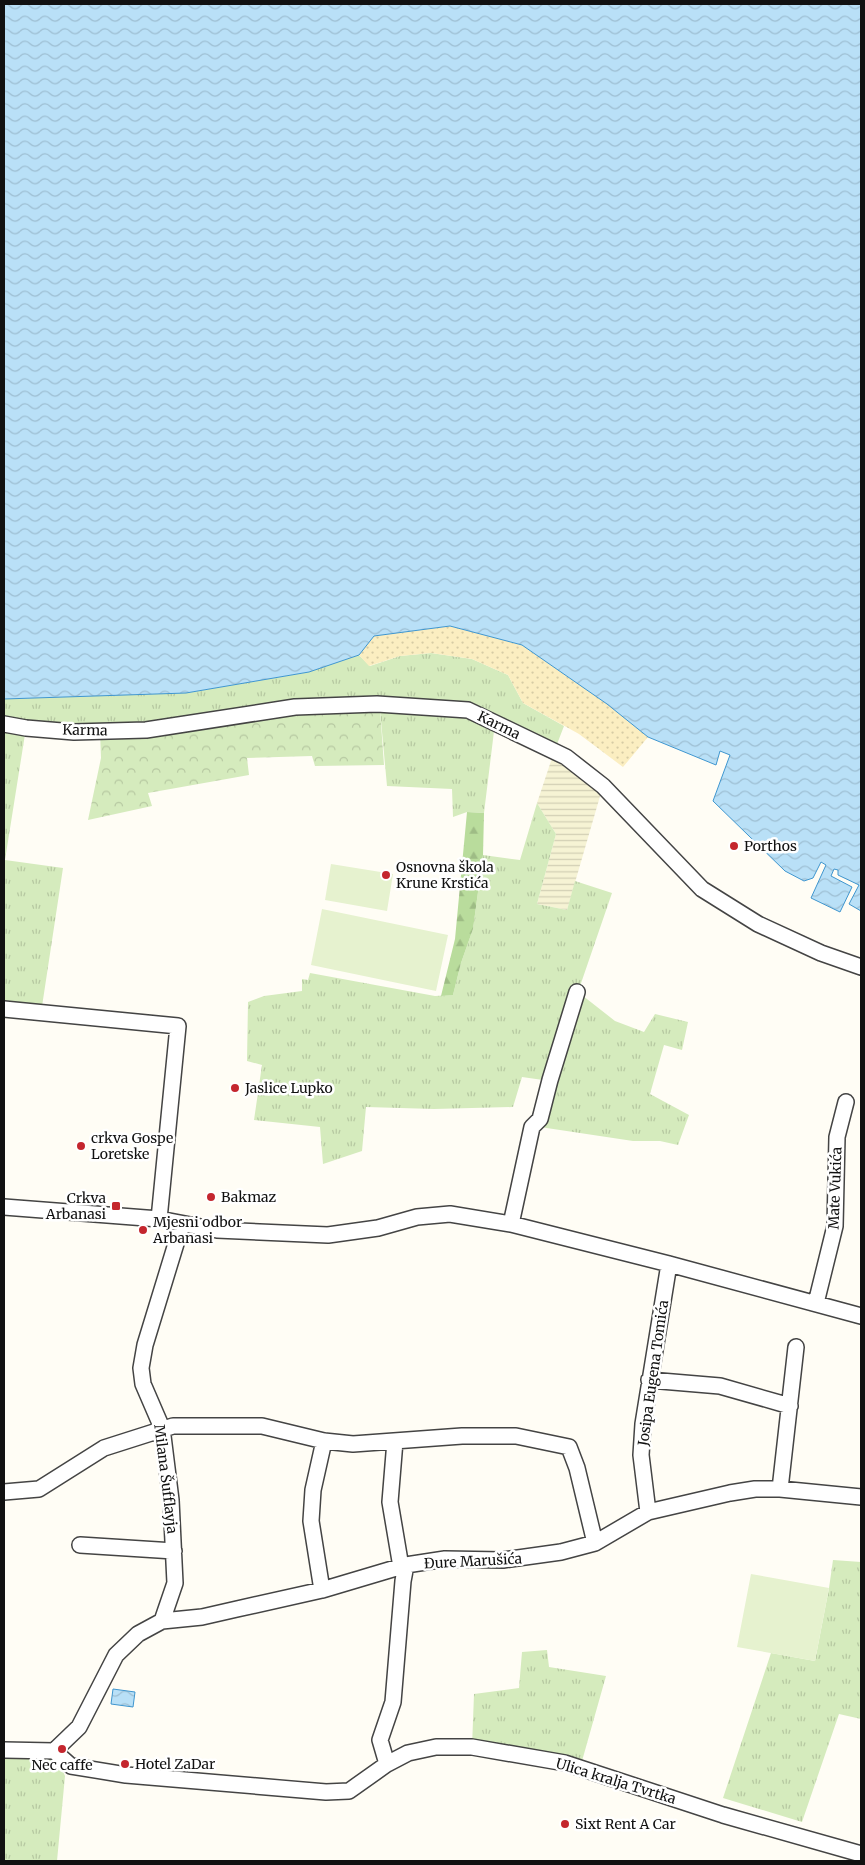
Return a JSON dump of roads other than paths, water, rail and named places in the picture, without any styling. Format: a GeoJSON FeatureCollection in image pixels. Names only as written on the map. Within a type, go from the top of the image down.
{"type":"FeatureCollection","features":[{"type":"Feature","properties":{"kind":"street","name":"Karma"},"geometry":{"type":"LineString","coordinates":[[4,724],[74,732],[146,730],[296,707],[378,704],[468,710],[566,757],[603,786],[702,889],[758,924],[821,953],[861,967]]}},
{"type":"Feature","properties":{"kind":"street"},"geometry":{"type":"LineString","coordinates":[[511,1224],[532,1127],[540,1118],[578,992]]}},
{"type":"Feature","properties":{"kind":"street"},"geometry":{"type":"LineString","coordinates":[[4,1009],[178,1026],[159,1219]]}},
{"type":"Feature","properties":{"kind":"street","name":"Mate Vukića"},"geometry":{"type":"LineString","coordinates":[[816,1303],[835,1226],[836,1137],[846,1102]]}},
{"type":"Feature","properties":{"kind":"street"},"geometry":{"type":"LineString","coordinates":[[4,1207],[159,1219],[216,1230],[328,1235],[378,1228],[417,1217],[450,1214],[511,1224],[861,1316]]}},
{"type":"Feature","properties":{"kind":"street","name":"Milana Šufflayja"},"geometry":{"type":"LineString","coordinates":[[162,1622],[175,1583],[171,1500],[162,1428],[143,1384],[141,1368],[145,1345],[182,1224]]}},
{"type":"Feature","properties":{"kind":"street","name":"Josipa Eugena Tomića"},"geometry":{"type":"LineString","coordinates":[[648,1512],[641,1456],[643,1424],[669,1264]]}},
{"type":"Feature","properties":{"kind":"street"},"geometry":{"type":"LineString","coordinates":[[780,1489],[796,1347]]}},
{"type":"Feature","properties":{"kind":"street"},"geometry":{"type":"LineString","coordinates":[[649,1380],[720,1386],[790,1406]]}},
{"type":"Feature","properties":{"kind":"street"},"geometry":{"type":"LineString","coordinates":[[4,1492],[39,1489],[104,1448],[162,1428],[192,1425],[262,1426],[324,1442],[352,1444],[462,1436],[516,1436],[569,1448],[577,1468],[595,1542]]}},
{"type":"Feature","properties":{"kind":"street"},"geometry":{"type":"LineString","coordinates":[[322,1590],[311,1521],[313,1490],[324,1442]]}},
{"type":"Feature","properties":{"kind":"street"},"geometry":{"type":"LineString","coordinates":[[387,1764],[380,1740],[393,1702],[403,1581],[403,1566],[390,1502],[395,1442]]}},
{"type":"Feature","properties":{"kind":"street","name":"Đure Marušića"},"geometry":{"type":"LineString","coordinates":[[54,1751],[80,1726],[116,1655],[138,1634],[162,1622],[202,1617],[322,1590],[403,1566],[444,1559],[503,1560],[536,1557],[561,1552],[595,1542],[648,1512],[730,1493],[754,1489],[780,1489],[861,1497]]}},
{"type":"Feature","properties":{"kind":"street"},"geometry":{"type":"LineString","coordinates":[[80,1545],[174,1551]]}},
{"type":"Feature","properties":{"kind":"street","name":"Ulica kralja Tvrtka"},"geometry":{"type":"LineString","coordinates":[[54,1751],[71,1766],[126,1775],[326,1792],[349,1792],[387,1764],[408,1753],[436,1747],[472,1746],[565,1763],[723,1815],[861,1854]]}},
{"type":"Feature","properties":{"kind":"street"},"geometry":{"type":"LineString","coordinates":[[4,1750],[54,1751]]}},
{"type":"Feature","properties":{"kind":"water"},"geometry":{"type":"Polygon","coordinates":[[[4,4],[861,4],[861,911],[849,904],[859,885],[838,875],[838,870],[834,869],[831,876],[852,887],[840,912],[811,898],[826,865],[821,862],[813,878],[804,881],[785,871],[713,801],[730,755],[720,751],[716,765],[648,737],[607,704],[522,645],[450,626],[374,636],[359,655],[309,672],[186,693],[4,699],[4,4]]]}},
{"type":"Feature","properties":{"kind":"water"},"geometry":{"type":"Polygon","coordinates":[[[113,1689],[135,1692],[133,1707],[111,1704],[113,1689]]]}},
{"type":"Feature","properties":{"kind":"place","name":"Porthos"},"geometry":{"type":"Point","coordinates":[734,846]}},
{"type":"Feature","properties":{"kind":"place","name":"Osnovna škola Krune Krstića"},"geometry":{"type":"Point","coordinates":[386,875]}},
{"type":"Feature","properties":{"kind":"place","name":"Jaslice Lupko"},"geometry":{"type":"Point","coordinates":[235,1088]}},
{"type":"Feature","properties":{"kind":"place","name":"crkva Gospe Loretske"},"geometry":{"type":"Point","coordinates":[81,1146]}},
{"type":"Feature","properties":{"kind":"place","name":"Bakmaz"},"geometry":{"type":"Point","coordinates":[211,1197]}},
{"type":"Feature","properties":{"kind":"place","name":"Crkva Arbanasi"},"geometry":{"type":"Point","coordinates":[116,1206]}},
{"type":"Feature","properties":{"kind":"place","name":"Mjesni odbor Arbanasi"},"geometry":{"type":"Point","coordinates":[143,1230]}},
{"type":"Feature","properties":{"kind":"place","name":"Nec caffe"},"geometry":{"type":"Point","coordinates":[62,1749]}},
{"type":"Feature","properties":{"kind":"place","name":"Hotel ZaDar"},"geometry":{"type":"Point","coordinates":[125,1764]}},
{"type":"Feature","properties":{"kind":"place","name":"Sixt Rent A Car"},"geometry":{"type":"Point","coordinates":[565,1824]}}]}
